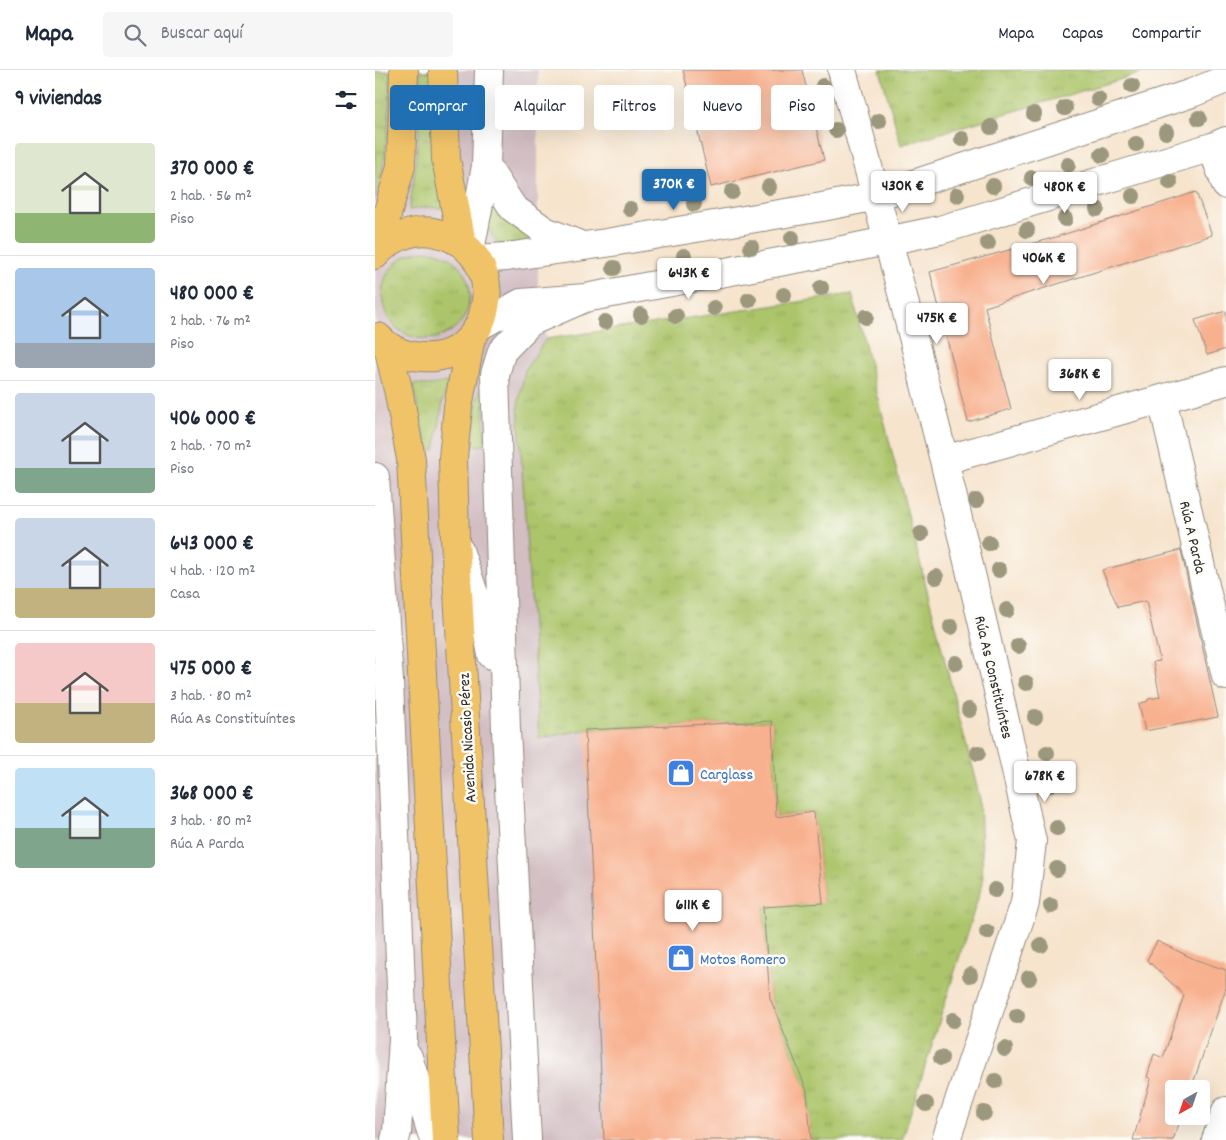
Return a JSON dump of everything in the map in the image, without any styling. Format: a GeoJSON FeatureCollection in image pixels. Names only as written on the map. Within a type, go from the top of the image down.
{"type":"FeatureCollection","features":[{"type":"Feature","properties":{"kind":"highway"},"geometry":{"type":"LineString","coordinates":[[376,254],[401,166],[404,70]]}},
{"type":"Feature","properties":{"kind":"highway"},"geometry":{"type":"LineString","coordinates":[[443,70],[446,159],[469,251]]}},
{"type":"Feature","properties":{"kind":"highway"},"geometry":{"type":"LineString","coordinates":[[376,254],[391,241],[408,234],[426,231],[445,235],[469,251]]}},
{"type":"Feature","properties":{"kind":"highway","name":"Avenida Nicasio Pérez"},"geometry":{"type":"LineString","coordinates":[[469,251],[484,275],[488,292],[485,310],[475,332],[458,407],[453,458],[455,539],[489,1140]]}},
{"type":"Feature","properties":{"kind":"highway"},"geometry":{"type":"LineString","coordinates":[[381,340],[404,355],[423,358],[441,356],[457,349],[475,332]]}},
{"type":"Feature","properties":{"kind":"highway"},"geometry":{"type":"LineString","coordinates":[[381,340],[399,394],[411,459],[446,1140]]}},
{"type":"Feature","properties":{"kind":"street"},"geometry":{"type":"LineString","coordinates":[[489,70],[486,166],[469,251],[506,257],[822,208],[877,196],[1192,93],[1226,79]]}},
{"type":"Feature","properties":{"kind":"street","name":"Rúa As Constituíntes"},"geometry":{"type":"LineString","coordinates":[[842,70],[877,196],[944,460],[1032,841],[1025,903],[946,1140]]}},
{"type":"Feature","properties":{"kind":"street"},"geometry":{"type":"LineString","coordinates":[[475,332],[521,303],[585,298],[818,255],[940,230],[1219,144],[1226,184]]}},
{"type":"Feature","properties":{"kind":"street"},"geometry":{"type":"LineString","coordinates":[[486,166],[513,208],[545,231],[584,246]]}},
{"type":"Feature","properties":{"kind":"street"},"geometry":{"type":"LineString","coordinates":[[527,1140],[506,730],[495,374],[502,351],[530,322],[585,298]]}},
{"type":"Feature","properties":{"kind":"street"},"geometry":{"type":"LineString","coordinates":[[944,460],[1226,381]]}},
{"type":"Feature","properties":{"kind":"street","name":"Rúa A Parda"},"geometry":{"type":"LineString","coordinates":[[1162,399],[1226,676]]}},
{"type":"Feature","properties":{"kind":"street"},"geometry":{"type":"LineString","coordinates":[[375,477],[382,692],[395,824],[403,1038],[395,1140]]}},
{"type":"Feature","properties":{"kind":"street"},"geometry":{"type":"LineString","coordinates":[[455,539],[488,634],[506,730]]}},
{"type":"Feature","properties":{"kind":"street"},"geometry":{"type":"LineString","coordinates":[[375,806],[395,824]]}},
{"type":"Feature","properties":{"kind":"street"},"geometry":{"type":"LineString","coordinates":[[403,1038],[434,1140]]}},
{"type":"Feature","properties":{"kind":"street"},"geometry":{"type":"LineString","coordinates":[[1216,1140],[1226,1111]]}},
{"type":"Feature","properties":{"kind":"shaded area"},"geometry":{"type":"Polygon","coordinates":[[[375,70],[538,70],[538,85],[495,85],[495,130],[538,130],[538,286],[546,339],[525,370],[539,738],[585,730],[772,721],[776,816],[814,812],[823,903],[770,998],[807,1092],[811,1140],[375,1140],[375,70]]]}},
{"type":"Feature","properties":{"kind":"green space"},"geometry":{"type":"Polygon","coordinates":[[[880,70],[1148,70],[1149,71],[901,145],[880,70]]]}},
{"type":"Feature","properties":{"kind":"green space"},"geometry":{"type":"Polygon","coordinates":[[[420,71],[433,72],[434,85],[420,85],[420,71]]]}},
{"type":"Feature","properties":{"kind":"green space"},"geometry":{"type":"Polygon","coordinates":[[[375,72],[390,72],[387,137],[375,202],[375,72]]]}},
{"type":"Feature","properties":{"kind":"green space"},"geometry":{"type":"Polygon","coordinates":[[[419,130],[438,130],[445,209],[427,207],[409,210],[419,130]]]}},
{"type":"Feature","properties":{"kind":"green space"},"geometry":{"type":"Polygon","coordinates":[[[488,193],[546,240],[503,245],[497,241],[490,230],[488,222],[488,193]]]}},
{"type":"Feature","properties":{"kind":"green space"},"geometry":{"type":"Polygon","coordinates":[[[426,251],[443,255],[457,264],[466,278],[470,295],[466,312],[457,326],[443,335],[426,339],[409,335],[395,326],[386,312],[382,295],[386,278],[395,264],[409,255],[426,251]]]}},
{"type":"Feature","properties":{"kind":"green space"},"geometry":{"type":"Polygon","coordinates":[[[852,294],[980,799],[983,882],[902,1140],[811,1140],[807,1092],[770,998],[763,907],[823,902],[814,812],[776,817],[772,721],[585,730],[539,738],[518,405],[525,370],[546,339],[852,294]]]}},
{"type":"Feature","properties":{"kind":"green space"},"geometry":{"type":"Polygon","coordinates":[[[483,380],[485,445],[474,446],[476,403],[483,380]]]}},
{"type":"Feature","properties":{"kind":"green space"},"geometry":{"type":"Polygon","coordinates":[[[448,382],[435,450],[427,450],[413,384],[431,385],[448,382]]]}},
{"type":"Feature","properties":{"kind":"building"},"geometry":{"type":"Polygon","coordinates":[[[683,70],[802,70],[806,85],[771,85],[771,130],[817,130],[824,160],[711,187],[697,130],[761,130],[761,85],[687,85],[683,70]]]}},
{"type":"Feature","properties":{"kind":"building"},"geometry":{"type":"Polygon","coordinates":[[[1196,192],[1212,235],[985,307],[1011,409],[968,422],[930,272],[1056,237],[1196,192]]]}},
{"type":"Feature","properties":{"kind":"building"},"geometry":{"type":"Polygon","coordinates":[[[1226,311],[1226,349],[1207,355],[1195,320],[1226,311]]]}},
{"type":"Feature","properties":{"kind":"building"},"geometry":{"type":"Polygon","coordinates":[[[1181,550],[1218,717],[1145,731],[1139,704],[1148,701],[1148,699],[1160,697],[1153,662],[1160,661],[1146,601],[1118,607],[1102,570],[1181,550]]]}},
{"type":"Feature","properties":{"kind":"building"},"geometry":{"type":"Polygon","coordinates":[[[772,721],[776,817],[814,812],[823,903],[763,907],[770,998],[807,1091],[811,1140],[604,1140],[585,730],[772,721]]]}},
{"type":"Feature","properties":{"kind":"building"},"geometry":{"type":"Polygon","coordinates":[[[1157,941],[1194,959],[1226,970],[1226,988],[1194,1080],[1165,1080],[1165,1125],[1179,1125],[1173,1140],[1133,1140],[1151,1079],[1147,1077],[1154,1054],[1163,1058],[1184,995],[1147,960],[1157,941]]]}},
{"type":"Feature","properties":{"kind":"place","name":"Carglass"},"geometry":{"type":"Point","coordinates":[681,773]}},
{"type":"Feature","properties":{"kind":"place","name":"Motos Romero"},"geometry":{"type":"Point","coordinates":[681,958]}}]}
